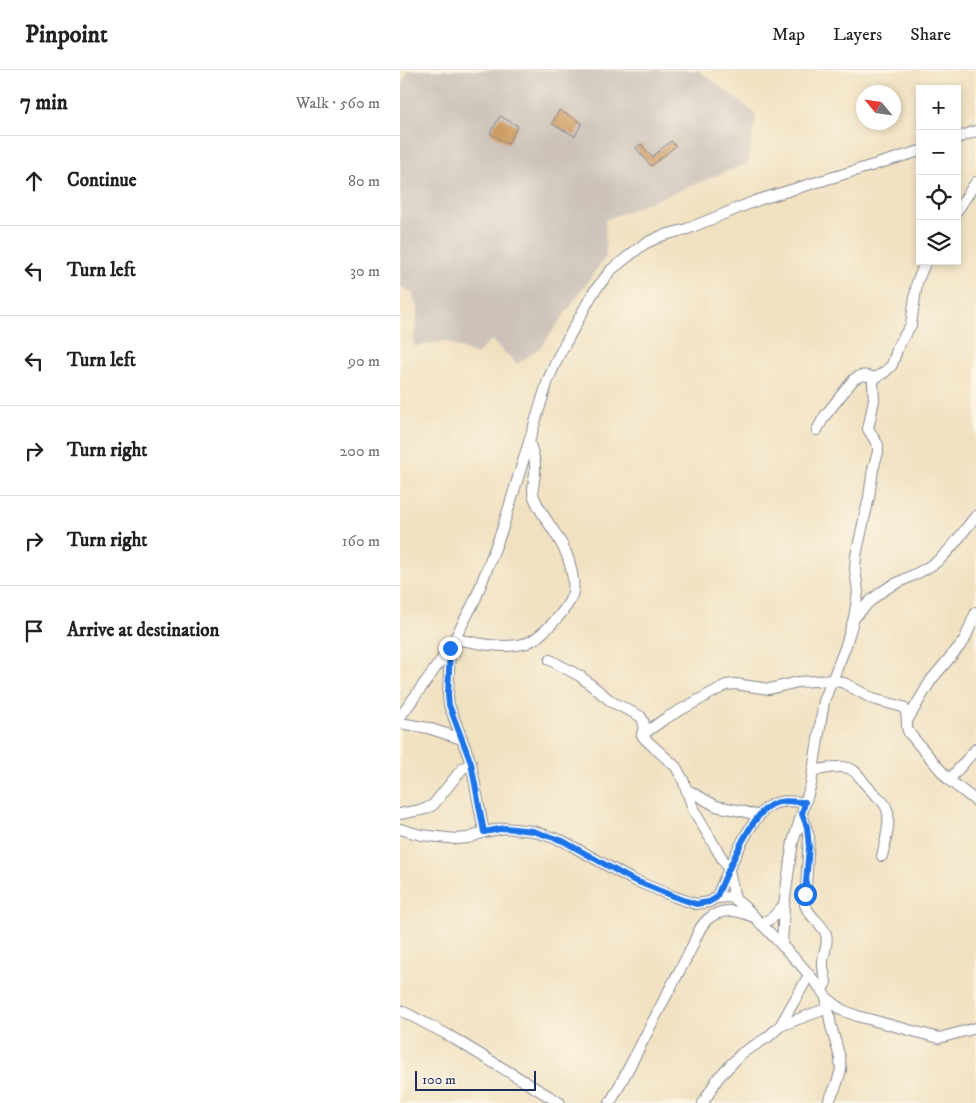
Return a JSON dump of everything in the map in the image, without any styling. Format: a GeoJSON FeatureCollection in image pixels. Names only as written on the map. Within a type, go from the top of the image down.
{"type":"FeatureCollection","features":[{"type":"Feature","properties":{"kind":"street"},"geometry":{"type":"LineString","coordinates":[[961,137],[976,131]]}},
{"type":"Feature","properties":{"kind":"street"},"geometry":{"type":"LineString","coordinates":[[400,717],[452,644],[487,573],[548,380],[559,355],[593,293],[611,270],[644,244],[661,236],[686,229],[758,200],[916,152]]}},
{"type":"Feature","properties":{"kind":"street"},"geometry":{"type":"LineString","coordinates":[[961,205],[976,182]]}},
{"type":"Feature","properties":{"kind":"street"},"geometry":{"type":"LineString","coordinates":[[782,946],[784,905],[793,842],[813,771],[824,701],[845,648],[854,618],[858,592],[855,569],[856,556],[878,452],[878,445],[868,429],[874,406],[872,385],[875,378],[892,365],[900,344],[911,325],[917,282],[924,265]]}},
{"type":"Feature","properties":{"kind":"street"},"geometry":{"type":"LineString","coordinates":[[817,430],[824,417],[854,379],[866,375],[875,378]]}},
{"type":"Feature","properties":{"kind":"street"},"geometry":{"type":"LineString","coordinates":[[452,644],[500,645],[523,644],[532,641],[542,634],[571,599],[574,586],[568,559],[556,533],[538,505],[533,492],[535,459],[529,442]]}},
{"type":"Feature","properties":{"kind":"street"},"geometry":{"type":"LineString","coordinates":[[854,618],[881,592],[939,560],[974,522]]}},
{"type":"Feature","properties":{"kind":"street"},"geometry":{"type":"LineString","coordinates":[[906,724],[931,680],[964,641],[976,612]]}},
{"type":"Feature","properties":{"kind":"street"},"geometry":{"type":"LineString","coordinates":[[452,644],[449,705],[471,763],[484,832]]}},
{"type":"Feature","properties":{"kind":"street"},"geometry":{"type":"LineString","coordinates":[[550,660],[580,676],[612,702],[640,716],[645,723],[642,735]]}},
{"type":"Feature","properties":{"kind":"street"},"geometry":{"type":"LineString","coordinates":[[642,735],[666,718],[726,685],[735,684],[769,689],[798,682],[832,680],[844,683],[873,699],[901,706],[906,710],[906,724],[909,733],[949,780],[976,801]]}},
{"type":"Feature","properties":{"kind":"street"},"geometry":{"type":"LineString","coordinates":[[901,706],[918,701]]}},
{"type":"Feature","properties":{"kind":"street"},"geometry":{"type":"LineString","coordinates":[[400,723],[428,728],[462,739]]}},
{"type":"Feature","properties":{"kind":"street"},"geometry":{"type":"LineString","coordinates":[[642,735],[676,767],[694,811],[729,870],[735,899]]}},
{"type":"Feature","properties":{"kind":"street"},"geometry":{"type":"LineString","coordinates":[[949,780],[976,748]]}},
{"type":"Feature","properties":{"kind":"street"},"geometry":{"type":"LineString","coordinates":[[400,814],[425,809],[433,805],[462,769],[471,763]]}},
{"type":"Feature","properties":{"kind":"street"},"geometry":{"type":"LineString","coordinates":[[813,771],[828,768],[849,768],[858,774],[866,786],[882,802],[888,812],[882,856]]}},
{"type":"Feature","properties":{"kind":"street"},"geometry":{"type":"LineString","coordinates":[[686,789],[716,806],[759,816]]}},
{"type":"Feature","properties":{"kind":"street"},"geometry":{"type":"LineString","coordinates":[[716,898],[743,841],[759,816],[772,804],[780,802],[805,802]]}},
{"type":"Feature","properties":{"kind":"street"},"geometry":{"type":"LineString","coordinates":[[802,814],[809,837],[805,905],[808,913],[826,934],[827,941],[822,963],[826,982],[824,993],[840,1058],[841,1070],[828,1103]]}},
{"type":"Feature","properties":{"kind":"street"},"geometry":{"type":"LineString","coordinates":[[400,828],[420,835],[450,839],[468,838],[484,832],[505,828],[533,831],[563,841],[631,879],[675,897],[696,904],[726,896],[735,899],[758,920],[835,1005],[856,1016],[939,1038],[976,1028]]}},
{"type":"Feature","properties":{"kind":"street"},"geometry":{"type":"LineString","coordinates":[[610,1103],[643,1042],[668,990],[693,947],[700,929],[708,919],[723,912],[733,911],[742,912],[758,920],[772,918],[784,905]]}},
{"type":"Feature","properties":{"kind":"street"},"geometry":{"type":"LineString","coordinates":[[703,1103],[718,1078],[742,1053],[768,1037],[780,1026],[809,975]]}},
{"type":"Feature","properties":{"kind":"street"},"geometry":{"type":"LineString","coordinates":[[780,1026],[828,1008]]}},
{"type":"Feature","properties":{"kind":"street"},"geometry":{"type":"LineString","coordinates":[[400,1010],[448,1035],[560,1103]]}},
{"type":"Feature","properties":{"kind":"shaded area"},"geometry":{"type":"Polygon","coordinates":[[[408,70],[698,70],[756,114],[748,163],[605,220],[606,256],[541,347],[517,364],[491,340],[476,355],[445,341],[413,347],[418,311],[412,292],[400,287],[400,92],[408,70]]]}},
{"type":"Feature","properties":{"kind":"building"},"geometry":{"type":"Polygon","coordinates":[[[559,110],[582,123],[575,136],[552,124],[559,110]]]}},
{"type":"Feature","properties":{"kind":"building"},"geometry":{"type":"Polygon","coordinates":[[[500,116],[518,126],[508,144],[490,133],[500,116]]]}},
{"type":"Feature","properties":{"kind":"building"},"geometry":{"type":"Polygon","coordinates":[[[671,141],[676,146],[651,166],[636,148],[641,144],[652,157],[671,141]]]}},
{"type":"Feature","properties":{"kind":"route"},"geometry":{"type":"LineString","coordinates":[[450,648],[449,705],[471,763],[484,832],[505,828],[518,828],[551,836],[575,847],[631,879],[696,904],[709,902],[716,898],[750,828],[766,809],[772,804],[780,802],[805,802],[802,814],[807,827],[809,847],[805,894]]}}]}
